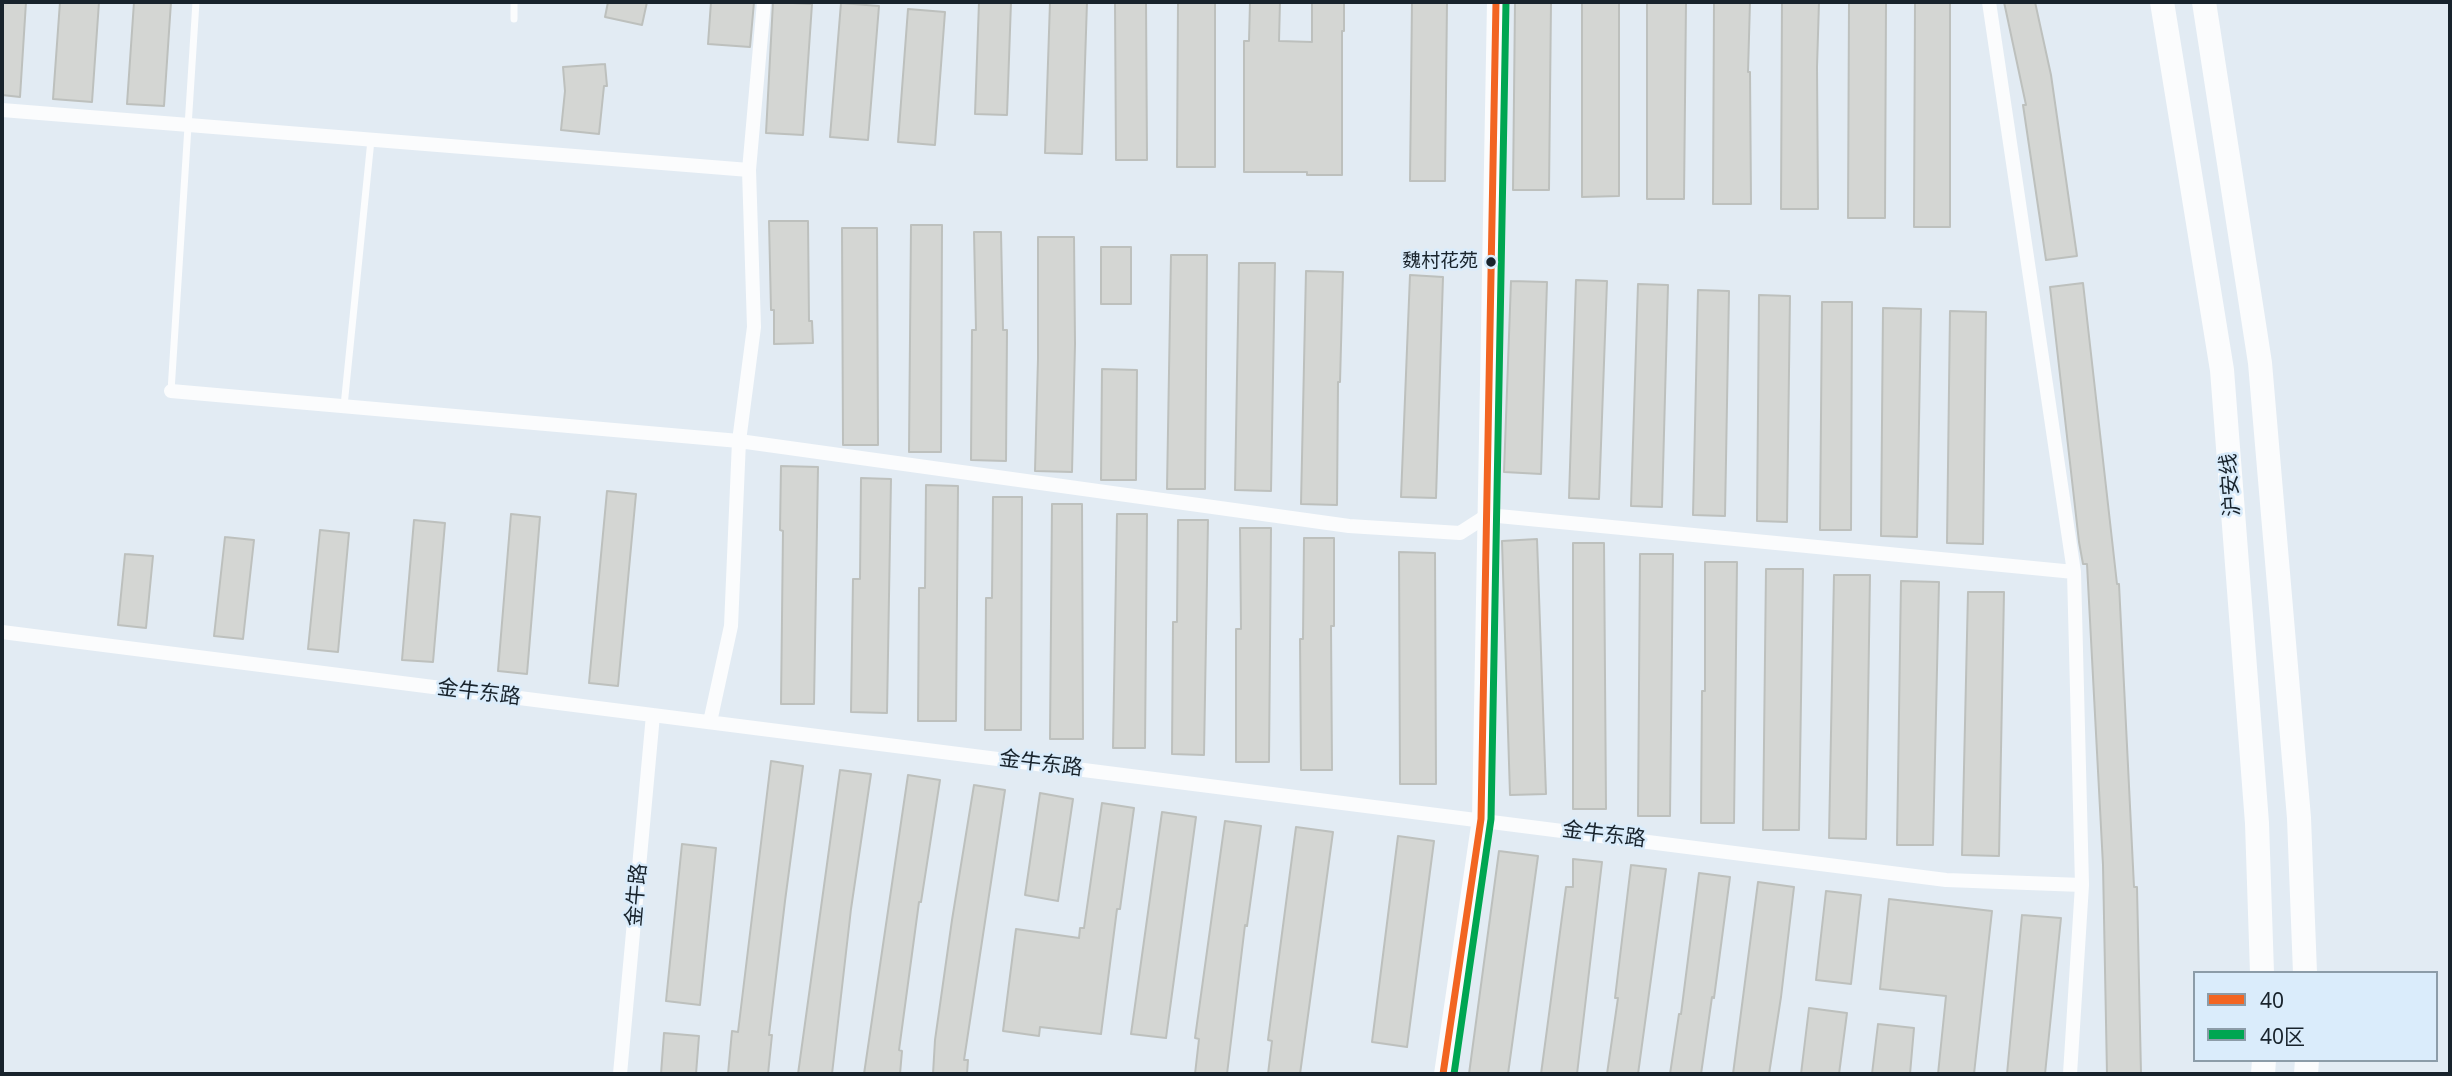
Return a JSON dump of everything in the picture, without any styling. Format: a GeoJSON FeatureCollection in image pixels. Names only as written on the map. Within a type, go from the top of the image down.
{"type":"FeatureCollection","features":[{"type":"Feature","properties":{"kind":"highway","name":"沪安线"},"geometry":{"type":"LineString","coordinates":[[2162,2],[2222,370],[2257,823],[2262,971]]}},
{"type":"Feature","properties":{"kind":"highway","name":"沪安线"},"geometry":{"type":"LineString","coordinates":[[2204,2],[2260,363],[2299,818],[2305,971]]}},
{"type":"Feature","properties":{"kind":"street"},"geometry":{"type":"LineString","coordinates":[[710,722],[731,626],[740,441],[754,327],[749,170],[764,2]]}},
{"type":"Feature","properties":{"kind":"street"},"geometry":{"type":"LineString","coordinates":[[1443,1074],[1481,819],[1496,2]]}},
{"type":"Feature","properties":{"kind":"street"},"geometry":{"type":"LineString","coordinates":[[1989,2],[2074,572],[2082,885],[2070,1074]]}},
{"type":"Feature","properties":{"kind":"street"},"geometry":{"type":"LineString","coordinates":[[2,110],[749,170]]}},
{"type":"Feature","properties":{"kind":"street"},"geometry":{"type":"LineString","coordinates":[[171,391],[740,441],[1349,526],[1460,533],[1488,515],[2074,572]]}},
{"type":"Feature","properties":{"kind":"street","name":"金牛东路"},"geometry":{"type":"LineString","coordinates":[[2,632],[1946,880],[2082,885]]}},
{"type":"Feature","properties":{"kind":"street","name":"金牛路"},"geometry":{"type":"LineString","coordinates":[[620,1074],[653,715]]}},
{"type":"Feature","properties":{"kind":"lane"},"geometry":{"type":"LineString","coordinates":[[171,391],[196,2]]}},
{"type":"Feature","properties":{"kind":"lane"},"geometry":{"type":"LineString","coordinates":[[514,2],[514,19]]}},
{"type":"Feature","properties":{"kind":"lane"},"geometry":{"type":"LineString","coordinates":[[344,406],[371,140]]}},
{"type":"Feature","properties":{"kind":"building"},"geometry":{"type":"Polygon","coordinates":[[[2,2],[26,2],[20,97],[2,95],[2,2]]]}},
{"type":"Feature","properties":{"kind":"building"},"geometry":{"type":"Polygon","coordinates":[[[60,2],[99,2],[92,102],[53,99],[60,2]]]}},
{"type":"Feature","properties":{"kind":"building"},"geometry":{"type":"Polygon","coordinates":[[[134,2],[171,2],[164,106],[127,104],[134,2]]]}},
{"type":"Feature","properties":{"kind":"building"},"geometry":{"type":"Polygon","coordinates":[[[608,2],[647,2],[642,25],[605,17],[608,2]]]}},
{"type":"Feature","properties":{"kind":"building"},"geometry":{"type":"Polygon","coordinates":[[[711,2],[754,2],[750,47],[708,44],[711,2]]]}},
{"type":"Feature","properties":{"kind":"building"},"geometry":{"type":"Polygon","coordinates":[[[773,2],[812,4],[803,135],[766,133],[773,2]]]}},
{"type":"Feature","properties":{"kind":"building"},"geometry":{"type":"Polygon","coordinates":[[[979,2],[1011,2],[1007,115],[975,114],[979,2]]]}},
{"type":"Feature","properties":{"kind":"building"},"geometry":{"type":"Polygon","coordinates":[[[1050,2],[1087,2],[1082,154],[1045,153],[1050,2]]]}},
{"type":"Feature","properties":{"kind":"building"},"geometry":{"type":"Polygon","coordinates":[[[1115,2],[1146,2],[1147,160],[1116,160],[1115,2]]]}},
{"type":"Feature","properties":{"kind":"building"},"geometry":{"type":"Polygon","coordinates":[[[1178,2],[1215,2],[1215,167],[1177,167],[1178,2]]]}},
{"type":"Feature","properties":{"kind":"building"},"geometry":{"type":"Polygon","coordinates":[[[1250,2],[1280,2],[1279,41],[1312,42],[1312,2],[1344,2],[1342,175],[1244,172],[1244,41],[1249,41],[1250,2]]]}},
{"type":"Feature","properties":{"kind":"building"},"geometry":{"type":"Polygon","coordinates":[[[1412,2],[1447,2],[1445,181],[1410,181],[1412,2]]]}},
{"type":"Feature","properties":{"kind":"building"},"geometry":{"type":"Polygon","coordinates":[[[1515,2],[1551,2],[1549,190],[1513,190],[1515,2]]]}},
{"type":"Feature","properties":{"kind":"building"},"geometry":{"type":"Polygon","coordinates":[[[1582,2],[1619,2],[1619,196],[1582,197],[1582,2]]]}},
{"type":"Feature","properties":{"kind":"building"},"geometry":{"type":"Polygon","coordinates":[[[1647,2],[1686,2],[1684,199],[1647,199],[1647,2]]]}},
{"type":"Feature","properties":{"kind":"building"},"geometry":{"type":"Polygon","coordinates":[[[1714,2],[1750,2],[1748,72],[1751,204],[1713,204],[1714,2]]]}},
{"type":"Feature","properties":{"kind":"building"},"geometry":{"type":"Polygon","coordinates":[[[1782,2],[1819,2],[1818,209],[1781,209],[1782,2]]]}},
{"type":"Feature","properties":{"kind":"building"},"geometry":{"type":"Polygon","coordinates":[[[1849,2],[1886,2],[1885,218],[1848,218],[1849,2]]]}},
{"type":"Feature","properties":{"kind":"building"},"geometry":{"type":"Polygon","coordinates":[[[1915,2],[1950,2],[1950,227],[1914,227],[1915,2]]]}},
{"type":"Feature","properties":{"kind":"building"},"geometry":{"type":"Polygon","coordinates":[[[2004,2],[2035,2],[2051,75],[2077,256],[2046,260],[2023,105],[2026,105],[2004,2]]]}},
{"type":"Feature","properties":{"kind":"building"},"geometry":{"type":"Polygon","coordinates":[[[841,3],[879,6],[868,140],[830,137],[841,3]]]}},
{"type":"Feature","properties":{"kind":"building"},"geometry":{"type":"Polygon","coordinates":[[[908,9],[945,12],[935,145],[898,142],[908,9]]]}},
{"type":"Feature","properties":{"kind":"building"},"geometry":{"type":"Polygon","coordinates":[[[605,64],[607,86],[604,86],[599,134],[561,130],[565,91],[563,67],[605,64]]]}},
{"type":"Feature","properties":{"kind":"building"},"geometry":{"type":"Polygon","coordinates":[[[769,221],[808,221],[809,321],[812,321],[813,343],[774,344],[769,221]]]}},
{"type":"Feature","properties":{"kind":"building"},"geometry":{"type":"Polygon","coordinates":[[[911,225],[942,225],[941,452],[909,452],[911,225]]]}},
{"type":"Feature","properties":{"kind":"building"},"geometry":{"type":"Polygon","coordinates":[[[842,228],[877,228],[878,445],[843,445],[842,228]]]}},
{"type":"Feature","properties":{"kind":"building"},"geometry":{"type":"Polygon","coordinates":[[[974,232],[1001,232],[1003,330],[1007,330],[1006,461],[971,460],[972,330],[976,330],[974,232]]]}},
{"type":"Feature","properties":{"kind":"building"},"geometry":{"type":"Polygon","coordinates":[[[1038,237],[1074,237],[1072,472],[1035,471],[1038,237]]]}},
{"type":"Feature","properties":{"kind":"building"},"geometry":{"type":"Polygon","coordinates":[[[1101,247],[1131,247],[1131,304],[1101,304],[1101,247]]]}},
{"type":"Feature","properties":{"kind":"building"},"geometry":{"type":"Polygon","coordinates":[[[1171,255],[1207,255],[1205,489],[1167,489],[1171,255]]]}},
{"type":"Feature","properties":{"kind":"building"},"geometry":{"type":"Polygon","coordinates":[[[1239,263],[1275,263],[1271,491],[1235,490],[1239,263]]]}},
{"type":"Feature","properties":{"kind":"building"},"geometry":{"type":"Polygon","coordinates":[[[1306,271],[1343,272],[1338,382],[1337,505],[1301,504],[1306,271]]]}},
{"type":"Feature","properties":{"kind":"building"},"geometry":{"type":"Polygon","coordinates":[[[1410,275],[1443,277],[1436,498],[1401,497],[1410,275]]]}},
{"type":"Feature","properties":{"kind":"building"},"geometry":{"type":"Polygon","coordinates":[[[1576,280],[1607,281],[1599,499],[1569,498],[1576,280]]]}},
{"type":"Feature","properties":{"kind":"building"},"geometry":{"type":"Polygon","coordinates":[[[1511,281],[1547,282],[1541,474],[1504,472],[1511,281]]]}},
{"type":"Feature","properties":{"kind":"building"},"geometry":{"type":"Polygon","coordinates":[[[2083,283],[2119,584],[2134,887],[2137,887],[2141,1074],[2107,1074],[2103,865],[2087,564],[2083,564],[2079,542],[2050,287],[2083,283]]]}},
{"type":"Feature","properties":{"kind":"building"},"geometry":{"type":"Polygon","coordinates":[[[1638,284],[1668,285],[1662,507],[1631,506],[1638,284]]]}},
{"type":"Feature","properties":{"kind":"building"},"geometry":{"type":"Polygon","coordinates":[[[1698,290],[1729,291],[1725,516],[1693,515],[1698,290]]]}},
{"type":"Feature","properties":{"kind":"building"},"geometry":{"type":"Polygon","coordinates":[[[1759,295],[1790,296],[1787,522],[1757,521],[1759,295]]]}},
{"type":"Feature","properties":{"kind":"building"},"geometry":{"type":"Polygon","coordinates":[[[1822,302],[1852,302],[1851,530],[1820,530],[1822,302]]]}},
{"type":"Feature","properties":{"kind":"building"},"geometry":{"type":"Polygon","coordinates":[[[1883,308],[1921,309],[1917,537],[1881,536],[1883,308]]]}},
{"type":"Feature","properties":{"kind":"building"},"geometry":{"type":"Polygon","coordinates":[[[1950,311],[1986,312],[1983,544],[1947,543],[1950,311]]]}},
{"type":"Feature","properties":{"kind":"building"},"geometry":{"type":"Polygon","coordinates":[[[1102,369],[1137,370],[1136,480],[1101,480],[1102,369]]]}},
{"type":"Feature","properties":{"kind":"building"},"geometry":{"type":"Polygon","coordinates":[[[781,466],[818,467],[814,704],[781,704],[781,466]]]}},
{"type":"Feature","properties":{"kind":"building"},"geometry":{"type":"Polygon","coordinates":[[[861,478],[891,479],[887,713],[851,712],[853,579],[860,579],[861,478]]]}},
{"type":"Feature","properties":{"kind":"building"},"geometry":{"type":"Polygon","coordinates":[[[926,485],[958,486],[956,721],[918,721],[919,588],[925,588],[926,485]]]}},
{"type":"Feature","properties":{"kind":"building"},"geometry":{"type":"Polygon","coordinates":[[[607,491],[636,494],[618,686],[589,683],[607,491]]]}},
{"type":"Feature","properties":{"kind":"building"},"geometry":{"type":"Polygon","coordinates":[[[993,497],[1022,497],[1021,730],[985,730],[986,598],[992,598],[993,497]]]}},
{"type":"Feature","properties":{"kind":"building"},"geometry":{"type":"Polygon","coordinates":[[[1052,504],[1082,504],[1083,739],[1050,739],[1052,504]]]}},
{"type":"Feature","properties":{"kind":"building"},"geometry":{"type":"Polygon","coordinates":[[[511,514],[540,517],[527,674],[498,671],[511,514]]]}},
{"type":"Feature","properties":{"kind":"building"},"geometry":{"type":"Polygon","coordinates":[[[1117,514],[1147,514],[1145,748],[1113,748],[1117,514]]]}},
{"type":"Feature","properties":{"kind":"building"},"geometry":{"type":"Polygon","coordinates":[[[414,520],[445,523],[433,662],[402,660],[414,520]]]}},
{"type":"Feature","properties":{"kind":"building"},"geometry":{"type":"Polygon","coordinates":[[[1178,520],[1208,520],[1204,755],[1172,754],[1173,622],[1177,622],[1178,520]]]}},
{"type":"Feature","properties":{"kind":"building"},"geometry":{"type":"Polygon","coordinates":[[[1240,528],[1271,528],[1269,762],[1236,762],[1236,629],[1241,629],[1240,528]]]}},
{"type":"Feature","properties":{"kind":"building"},"geometry":{"type":"Polygon","coordinates":[[[320,530],[349,533],[338,652],[308,649],[320,530]]]}},
{"type":"Feature","properties":{"kind":"building"},"geometry":{"type":"Polygon","coordinates":[[[225,537],[254,540],[243,639],[214,636],[225,537]]]}},
{"type":"Feature","properties":{"kind":"building"},"geometry":{"type":"Polygon","coordinates":[[[1304,538],[1334,538],[1334,626],[1331,626],[1332,770],[1301,770],[1300,639],[1303,639],[1304,538]]]}},
{"type":"Feature","properties":{"kind":"building"},"geometry":{"type":"Polygon","coordinates":[[[1537,539],[1546,794],[1510,795],[1502,541],[1537,539]]]}},
{"type":"Feature","properties":{"kind":"building"},"geometry":{"type":"Polygon","coordinates":[[[1573,543],[1604,543],[1606,809],[1573,809],[1573,543]]]}},
{"type":"Feature","properties":{"kind":"building"},"geometry":{"type":"Polygon","coordinates":[[[1399,552],[1435,553],[1436,784],[1400,784],[1399,552]]]}},
{"type":"Feature","properties":{"kind":"building"},"geometry":{"type":"Polygon","coordinates":[[[125,554],[153,556],[146,628],[118,625],[125,554]]]}},
{"type":"Feature","properties":{"kind":"building"},"geometry":{"type":"Polygon","coordinates":[[[1640,554],[1673,554],[1670,816],[1638,816],[1640,554]]]}},
{"type":"Feature","properties":{"kind":"building"},"geometry":{"type":"Polygon","coordinates":[[[1705,562],[1737,562],[1734,823],[1701,823],[1705,562]]]}},
{"type":"Feature","properties":{"kind":"building"},"geometry":{"type":"Polygon","coordinates":[[[1766,569],[1803,569],[1799,830],[1763,830],[1766,569]]]}},
{"type":"Feature","properties":{"kind":"building"},"geometry":{"type":"Polygon","coordinates":[[[1834,575],[1870,575],[1866,839],[1829,838],[1834,575]]]}},
{"type":"Feature","properties":{"kind":"building"},"geometry":{"type":"Polygon","coordinates":[[[1901,581],[1939,582],[1933,845],[1897,845],[1901,581]]]}},
{"type":"Feature","properties":{"kind":"building"},"geometry":{"type":"Polygon","coordinates":[[[1968,592],[2004,592],[1999,856],[1962,855],[1968,592]]]}},
{"type":"Feature","properties":{"kind":"building"},"geometry":{"type":"Polygon","coordinates":[[[771,761],[803,766],[769,1035],[772,1035],[768,1074],[728,1074],[732,1031],[738,1032],[771,761]]]}},
{"type":"Feature","properties":{"kind":"building"},"geometry":{"type":"Polygon","coordinates":[[[840,770],[871,774],[851,909],[832,1074],[798,1074],[840,770]]]}},
{"type":"Feature","properties":{"kind":"building"},"geometry":{"type":"Polygon","coordinates":[[[908,775],[940,780],[919,902],[899,1050],[902,1051],[900,1074],[864,1074],[908,775]]]}},
{"type":"Feature","properties":{"kind":"building"},"geometry":{"type":"Polygon","coordinates":[[[974,785],[1005,790],[964,1060],[968,1060],[967,1074],[933,1074],[935,1040],[952,920],[974,785]]]}},
{"type":"Feature","properties":{"kind":"building"},"geometry":{"type":"Polygon","coordinates":[[[1040,793],[1073,799],[1058,901],[1025,895],[1040,793]]]}},
{"type":"Feature","properties":{"kind":"building"},"geometry":{"type":"Polygon","coordinates":[[[1102,803],[1134,808],[1120,909],[1117,909],[1101,1034],[1040,1027],[1039,1036],[1003,1031],[1016,929],[1079,938],[1080,928],[1084,928],[1102,803]]]}},
{"type":"Feature","properties":{"kind":"building"},"geometry":{"type":"Polygon","coordinates":[[[1162,812],[1196,817],[1166,1038],[1131,1034],[1162,812]]]}},
{"type":"Feature","properties":{"kind":"building"},"geometry":{"type":"Polygon","coordinates":[[[1225,821],[1261,826],[1247,926],[1245,925],[1227,1074],[1195,1074],[1199,1039],[1195,1038],[1225,821]]]}},
{"type":"Feature","properties":{"kind":"building"},"geometry":{"type":"Polygon","coordinates":[[[1296,827],[1333,832],[1300,1074],[1268,1074],[1272,1041],[1268,1040],[1296,827]]]}},
{"type":"Feature","properties":{"kind":"building"},"geometry":{"type":"Polygon","coordinates":[[[1398,836],[1434,841],[1407,1047],[1372,1042],[1398,836]]]}},
{"type":"Feature","properties":{"kind":"building"},"geometry":{"type":"Polygon","coordinates":[[[682,844],[716,848],[700,1005],[666,1001],[682,844]]]}},
{"type":"Feature","properties":{"kind":"building"},"geometry":{"type":"Polygon","coordinates":[[[1499,851],[1538,856],[1508,1074],[1469,1074],[1499,851]]]}},
{"type":"Feature","properties":{"kind":"building"},"geometry":{"type":"Polygon","coordinates":[[[1573,859],[1602,862],[1577,1074],[1541,1074],[1566,887],[1573,887],[1573,859]]]}},
{"type":"Feature","properties":{"kind":"building"},"geometry":{"type":"Polygon","coordinates":[[[1631,865],[1666,869],[1638,1074],[1607,1074],[1618,998],[1615,998],[1631,865]]]}},
{"type":"Feature","properties":{"kind":"building"},"geometry":{"type":"Polygon","coordinates":[[[1699,873],[1730,877],[1714,998],[1712,997],[1701,1074],[1670,1074],[1681,1014],[1699,873]]]}},
{"type":"Feature","properties":{"kind":"building"},"geometry":{"type":"Polygon","coordinates":[[[1758,882],[1794,887],[1781,997],[1769,1074],[1733,1074],[1758,882]]]}},
{"type":"Feature","properties":{"kind":"building"},"geometry":{"type":"Polygon","coordinates":[[[1826,891],[1861,895],[1851,984],[1816,980],[1826,891]]]}},
{"type":"Feature","properties":{"kind":"building"},"geometry":{"type":"Polygon","coordinates":[[[1889,899],[1992,911],[1974,1074],[1938,1074],[1946,996],[1880,989],[1889,899]]]}},
{"type":"Feature","properties":{"kind":"building"},"geometry":{"type":"Polygon","coordinates":[[[2022,915],[2061,918],[2045,1074],[2007,1074],[2022,915]]]}},
{"type":"Feature","properties":{"kind":"building"},"geometry":{"type":"Polygon","coordinates":[[[1809,1008],[1847,1013],[1839,1074],[1801,1074],[1809,1008]]]}},
{"type":"Feature","properties":{"kind":"building"},"geometry":{"type":"Polygon","coordinates":[[[1878,1024],[1914,1028],[1910,1074],[1872,1074],[1878,1024]]]}},
{"type":"Feature","properties":{"kind":"building"},"geometry":{"type":"Polygon","coordinates":[[[664,1033],[699,1036],[696,1074],[661,1074],[664,1033]]]}},
{"type":"Feature","properties":{"kind":"transit line","name":"40"},"geometry":{"type":"LineString","coordinates":[[1443,1074],[1481,819],[1496,2]]}},
{"type":"Feature","properties":{"kind":"transit line","name":"40区"},"geometry":{"type":"LineString","coordinates":[[1454,1074],[1491,819],[1506,2]]}},
{"type":"Feature","properties":{"kind":"place","name":"魏村花苑"},"geometry":{"type":"Point","coordinates":[1491,262]}}]}
